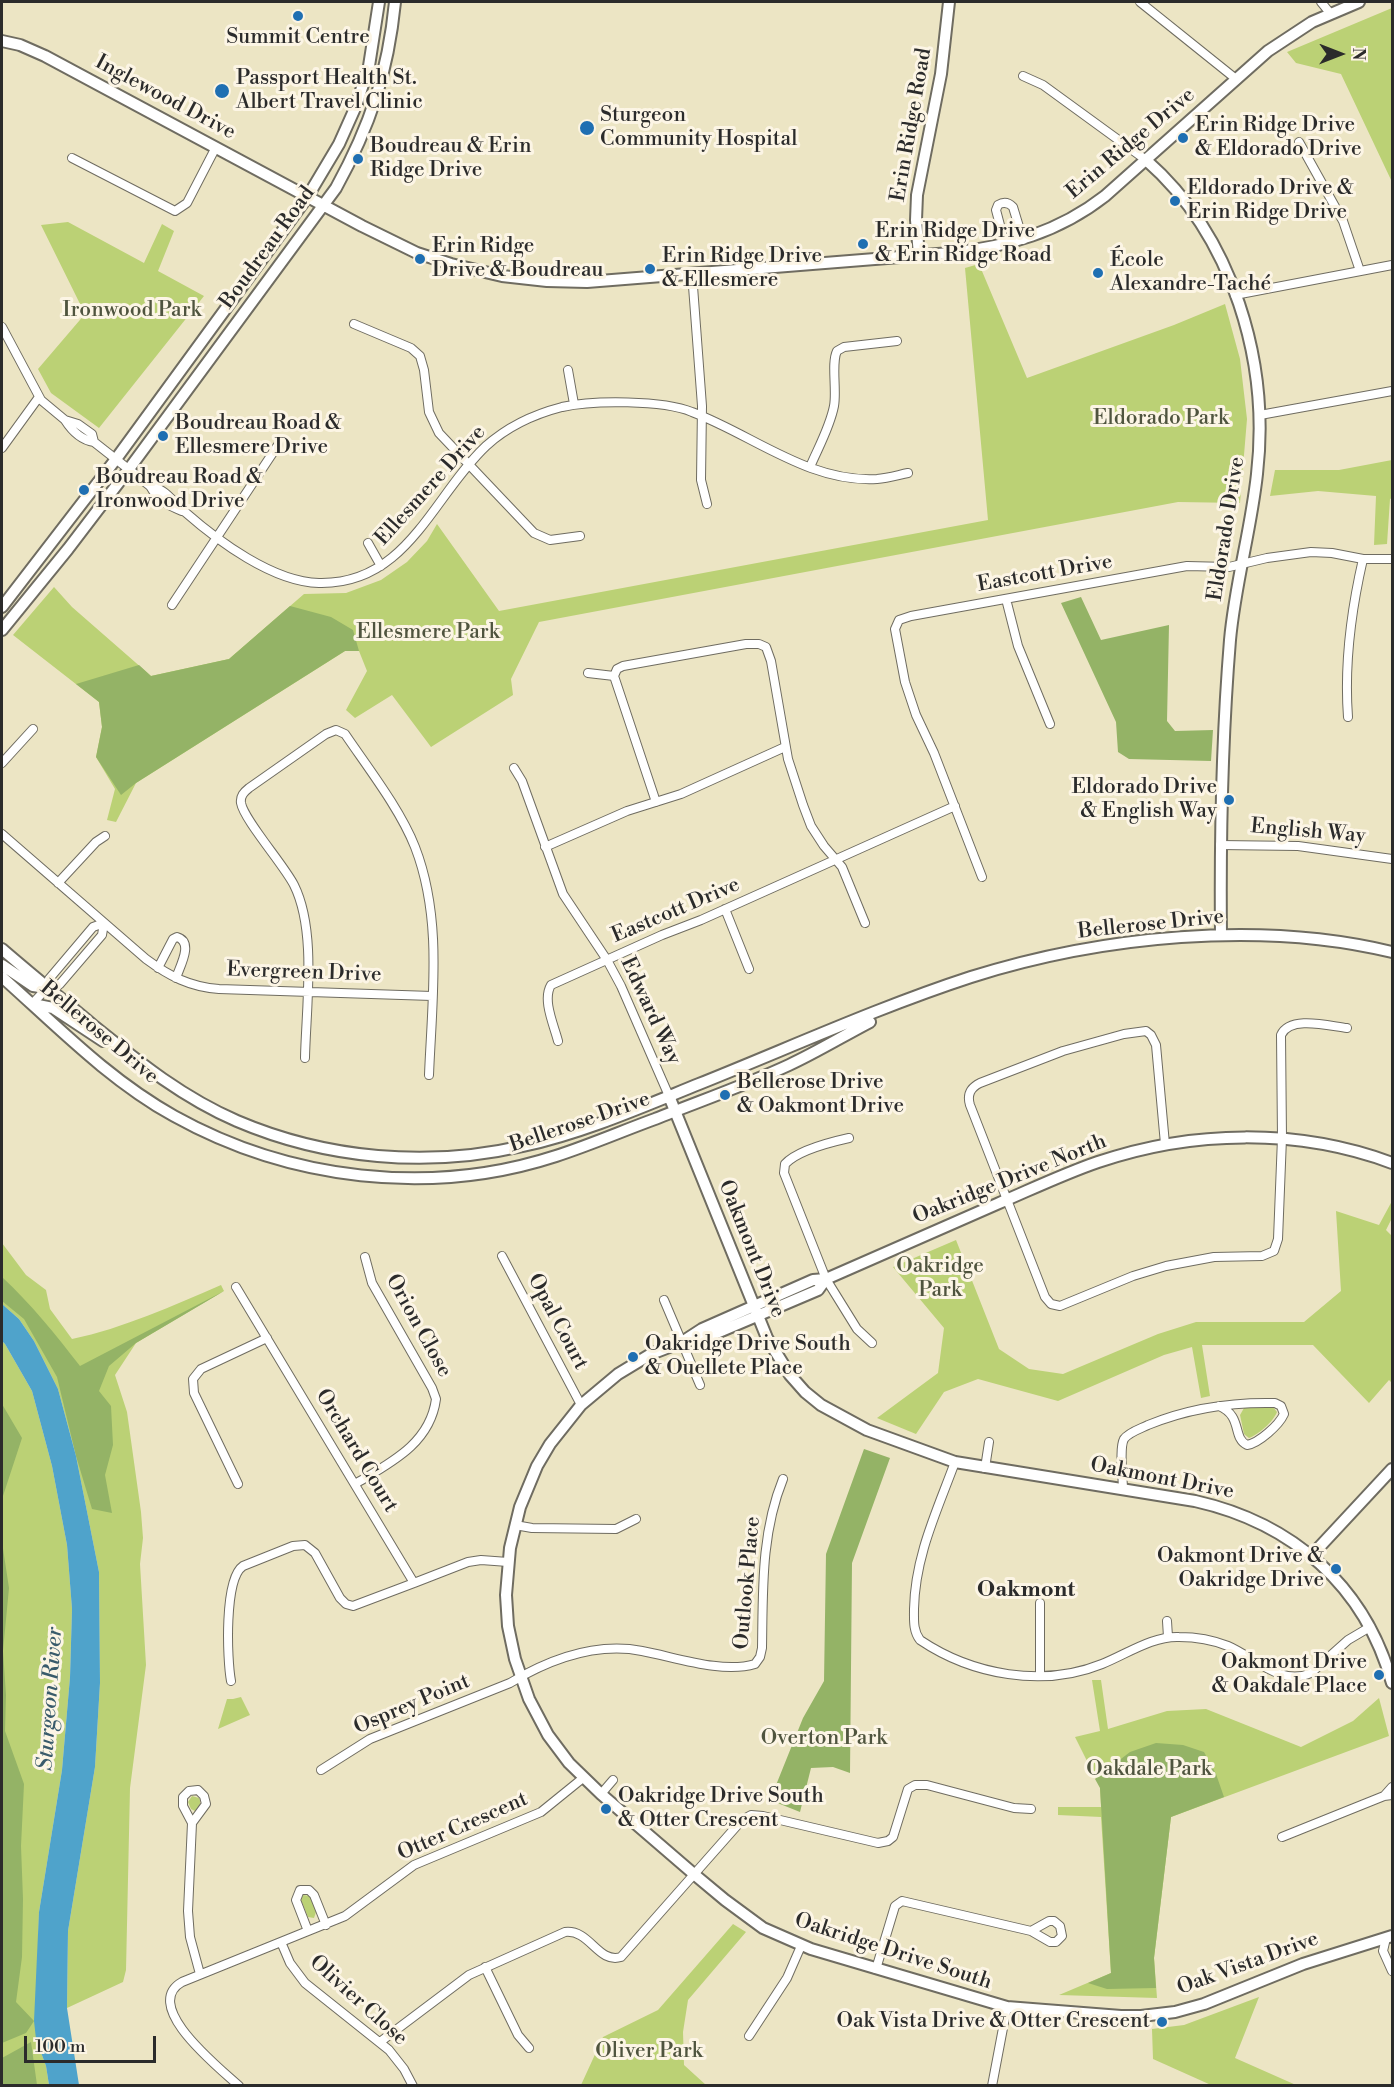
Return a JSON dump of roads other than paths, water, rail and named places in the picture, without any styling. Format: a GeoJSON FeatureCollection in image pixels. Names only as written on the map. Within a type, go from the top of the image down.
{"type":"FeatureCollection","features":[{"type":"Feature","properties":{"kind":"street","name":"Boudreau Road"},"geometry":{"type":"LineString","coordinates":[[2,607],[116,459],[308,196],[339,144],[356,106],[374,44],[379,2]]}},
{"type":"Feature","properties":{"kind":"street","name":"Boudreau Road"},"geometry":{"type":"LineString","coordinates":[[2,630],[129,469],[325,205],[360,141],[376,100],[386,64],[395,2]]}},
{"type":"Feature","properties":{"kind":"street","name":"Erin Ridge Road"},"geometry":{"type":"LineString","coordinates":[[919,255],[916,220],[917,195],[941,74],[949,2]]}},
{"type":"Feature","properties":{"kind":"street"},"geometry":{"type":"LineString","coordinates":[[1140,2],[1236,79]]}},
{"type":"Feature","properties":{"kind":"street"},"geometry":{"type":"LineString","coordinates":[[1321,2],[1330,13]]}},
{"type":"Feature","properties":{"kind":"street","name":"Erin Ridge Drive"},"geometry":{"type":"LineString","coordinates":[[308,196],[381,236],[417,252],[451,264],[502,276],[547,281],[586,282],[973,250],[1023,240],[1049,230],[1083,212],[1105,196],[1278,44],[1330,13],[1359,2]]}},
{"type":"Feature","properties":{"kind":"street","name":"Inglewood Drive"},"geometry":{"type":"LineString","coordinates":[[2,41],[20,45],[45,56],[308,196]]}},
{"type":"Feature","properties":{"kind":"street"},"geometry":{"type":"LineString","coordinates":[[1023,76],[1043,85],[1146,160]]}},
{"type":"Feature","properties":{"kind":"street"},"geometry":{"type":"LineString","coordinates":[[1299,142],[1342,221],[1360,271]]}},
{"type":"Feature","properties":{"kind":"street"},"geometry":{"type":"LineString","coordinates":[[72,158],[175,211],[186,203],[216,147]]}},
{"type":"Feature","properties":{"kind":"street","name":"Eldorado Drive"},"geometry":{"type":"LineString","coordinates":[[1146,160],[1176,192],[1201,225],[1223,264],[1251,346],[1260,415],[1257,475],[1240,564],[1230,639],[1220,845],[1221,935]]}},
{"type":"Feature","properties":{"kind":"street"},"geometry":{"type":"LineString","coordinates":[[1005,244],[996,210],[1002,203],[1013,207],[1023,240]]}},
{"type":"Feature","properties":{"kind":"street"},"geometry":{"type":"LineString","coordinates":[[1235,295],[1392,266]]}},
{"type":"Feature","properties":{"kind":"street"},"geometry":{"type":"LineString","coordinates":[[692,273],[702,416],[701,480],[707,504]]}},
{"type":"Feature","properties":{"kind":"street"},"geometry":{"type":"LineString","coordinates":[[354,324],[411,348],[420,356],[432,420],[444,439],[534,533],[550,540],[580,536]]}},
{"type":"Feature","properties":{"kind":"street"},"geometry":{"type":"LineString","coordinates":[[2,327],[39,397],[2,448]]}},
{"type":"Feature","properties":{"kind":"street"},"geometry":{"type":"LineString","coordinates":[[810,468],[834,405],[836,388],[834,359],[837,351],[844,347],[897,341]]}},
{"type":"Feature","properties":{"kind":"street"},"geometry":{"type":"LineString","coordinates":[[568,370],[574,404]]}},
{"type":"Feature","properties":{"kind":"street"},"geometry":{"type":"LineString","coordinates":[[1260,415],[1392,391]]}},
{"type":"Feature","properties":{"kind":"street","name":"Ellesmere Drive"},"geometry":{"type":"LineString","coordinates":[[39,397],[66,420],[78,424],[92,434],[94,442],[150,486],[161,488],[183,511],[218,537],[280,576],[303,582],[330,583],[351,580],[381,566],[397,555],[412,540],[468,465],[485,447],[505,432],[543,413],[574,404],[620,402],[686,409],[810,468],[858,479],[884,478],[908,473]]}},
{"type":"Feature","properties":{"kind":"street"},"geometry":{"type":"LineString","coordinates":[[172,605],[278,445]]}},
{"type":"Feature","properties":{"kind":"street","name":"Ellesmere Drive"},"geometry":{"type":"LineString","coordinates":[[368,543],[381,566]]}},
{"type":"Feature","properties":{"kind":"street","name":"Eastcott Drive"},"geometry":{"type":"LineString","coordinates":[[982,877],[908,692],[895,629],[899,620],[1179,567],[1229,567],[1311,552],[1332,553],[1363,559],[1392,560]]}},
{"type":"Feature","properties":{"kind":"street"},"geometry":{"type":"LineString","coordinates":[[1348,717],[1346,684],[1348,644],[1363,559]]}},
{"type":"Feature","properties":{"kind":"street"},"geometry":{"type":"LineString","coordinates":[[1006,599],[1018,646],[1050,724]]}},
{"type":"Feature","properties":{"kind":"street"},"geometry":{"type":"LineString","coordinates":[[656,802],[614,676],[617,669],[623,666],[746,644],[770,645],[785,747],[796,786],[812,826],[824,846],[842,867],[865,924]]}},
{"type":"Feature","properties":{"kind":"street"},"geometry":{"type":"LineString","coordinates":[[588,673],[614,676]]}},
{"type":"Feature","properties":{"kind":"street"},"geometry":{"type":"LineString","coordinates":[[2,763],[33,729]]}},
{"type":"Feature","properties":{"kind":"street"},"geometry":{"type":"LineString","coordinates":[[305,1058],[307,934],[298,894],[284,868],[246,814],[241,800],[243,793],[249,788],[326,734],[336,730],[345,734],[400,817],[415,846],[426,884],[433,920],[429,1075]]}},
{"type":"Feature","properties":{"kind":"street"},"geometry":{"type":"LineString","coordinates":[[545,847],[627,811],[681,794],[785,747]]}},
{"type":"Feature","properties":{"kind":"street","name":"Edward Way"},"geometry":{"type":"LineString","coordinates":[[514,768],[522,782],[563,894],[608,960],[632,1007],[669,1096]]}},
{"type":"Feature","properties":{"kind":"street","name":"Eastcott Drive"},"geometry":{"type":"LineString","coordinates":[[558,1041],[549,1006],[550,986],[955,806]]}},
{"type":"Feature","properties":{"kind":"street","name":"Evergreen Drive"},"geometry":{"type":"LineString","coordinates":[[2,834],[158,968],[190,985],[210,988],[432,996]]}},
{"type":"Feature","properties":{"kind":"street"},"geometry":{"type":"LineString","coordinates":[[58,883],[96,842],[105,836]]}},
{"type":"Feature","properties":{"kind":"street","name":"English Way"},"geometry":{"type":"LineString","coordinates":[[1220,845],[1298,846],[1392,859]]}},
{"type":"Feature","properties":{"kind":"street"},"geometry":{"type":"LineString","coordinates":[[725,909],[749,969]]}},
{"type":"Feature","properties":{"kind":"street"},"geometry":{"type":"LineString","coordinates":[[2,965],[33,986],[56,987],[102,934],[104,923]]}},
{"type":"Feature","properties":{"kind":"street","name":"Bellerose Drive"},"geometry":{"type":"LineString","coordinates":[[2,949],[150,1072],[213,1110],[276,1136],[308,1145],[357,1154],[411,1158],[456,1157],[523,1146],[572,1133],[918,996],[972,977],[1029,961],[1130,942],[1221,935],[1317,939],[1392,952]]}},
{"type":"Feature","properties":{"kind":"street"},"geometry":{"type":"LineString","coordinates":[[158,968],[172,939],[182,938],[185,950],[176,978]]}},
{"type":"Feature","properties":{"kind":"street","name":"Bellerose Drive"},"geometry":{"type":"LineString","coordinates":[[2,977],[115,1077],[172,1115],[213,1136],[254,1152],[295,1164],[334,1172],[412,1178],[462,1175],[510,1168],[556,1156],[791,1064],[918,996]]}},
{"type":"Feature","properties":{"kind":"street"},"geometry":{"type":"LineString","coordinates":[[32,1004],[47,988]]}},
{"type":"Feature","properties":{"kind":"street"},"geometry":{"type":"LineString","coordinates":[[32,1004],[53,1008],[150,1072]]}},
{"type":"Feature","properties":{"kind":"street"},"geometry":{"type":"LineString","coordinates":[[1165,1144],[1156,1045],[1146,1031],[1063,1051],[980,1083],[969,1092],[970,1105],[1046,1297],[1051,1304],[1060,1306],[1126,1278],[1166,1266],[1214,1257],[1257,1257],[1270,1254],[1277,1244],[1282,1138],[1281,1040],[1283,1031],[1286,1027],[1296,1023],[1347,1028]]}},
{"type":"Feature","properties":{"kind":"street","name":"Oakmont Drive"},"geometry":{"type":"LineString","coordinates":[[669,1096],[767,1338],[777,1356],[806,1392],[821,1405],[867,1430],[955,1462],[1195,1501],[1226,1509],[1269,1527],[1312,1555],[1343,1587],[1370,1627],[1381,1650],[1392,1683]]}},
{"type":"Feature","properties":{"kind":"street"},"geometry":{"type":"LineString","coordinates":[[849,1138],[832,1141],[794,1157],[785,1164],[784,1168],[826,1279],[857,1329],[872,1343]]}},
{"type":"Feature","properties":{"kind":"street","name":"Oakridge Drive North"},"geometry":{"type":"LineString","coordinates":[[756,1311],[813,1280],[826,1279],[1091,1164],[1165,1144],[1221,1138],[1282,1138],[1338,1146],[1392,1163]]}},
{"type":"Feature","properties":{"kind":"street","name":"Opal Court"},"geometry":{"type":"LineString","coordinates":[[502,1256],[581,1405]]}},
{"type":"Feature","properties":{"kind":"street","name":"Orion Close"},"geometry":{"type":"LineString","coordinates":[[355,1484],[395,1460],[413,1445],[423,1432],[436,1399],[432,1388],[372,1283],[365,1257]]}},
{"type":"Feature","properties":{"kind":"street","name":"Orchard Court"},"geometry":{"type":"LineString","coordinates":[[236,1287],[414,1583]]}},
{"type":"Feature","properties":{"kind":"street"},"geometry":{"type":"LineString","coordinates":[[664,1300],[700,1385]]}},
{"type":"Feature","properties":{"kind":"street","name":"Oakridge Drive South"},"geometry":{"type":"LineString","coordinates":[[756,1311],[702,1329],[682,1342],[634,1363],[581,1405],[550,1444],[526,1490],[514,1525],[508,1562],[506,1595],[508,1626],[520,1677],[528,1699],[548,1735],[569,1763],[601,1794],[695,1875],[763,1928],[801,1946],[1007,2007]]}},
{"type":"Feature","properties":{"kind":"street"},"geometry":{"type":"LineString","coordinates":[[238,1484],[194,1393],[194,1379],[201,1369],[267,1338]]}},
{"type":"Feature","properties":{"kind":"street"},"geometry":{"type":"LineString","coordinates":[[1123,1490],[1123,1444],[1128,1435],[1174,1414],[1219,1406],[1274,1402],[1281,1406],[1284,1414],[1253,1443],[1247,1445],[1240,1440],[1231,1413],[1219,1406]]}},
{"type":"Feature","properties":{"kind":"street"},"geometry":{"type":"LineString","coordinates":[[985,1468],[989,1442]]}},
{"type":"Feature","properties":{"kind":"street"},"geometry":{"type":"LineString","coordinates":[[955,1462],[919,1561],[914,1591],[916,1634],[926,1645],[976,1666],[1016,1675],[1067,1674],[1093,1667],[1155,1640],[1168,1637],[1198,1638],[1218,1643],[1235,1650],[1263,1668],[1298,1676],[1311,1673],[1348,1640],[1370,1627]]}},
{"type":"Feature","properties":{"kind":"street"},"geometry":{"type":"LineString","coordinates":[[1312,1555],[1392,1469]]}},
{"type":"Feature","properties":{"kind":"street","name":"Outlook Place"},"geometry":{"type":"LineString","coordinates":[[520,1677],[569,1656],[590,1650],[610,1648],[643,1651],[708,1665],[755,1664],[762,1648],[764,1554],[774,1502],[783,1479]]}},
{"type":"Feature","properties":{"kind":"street"},"geometry":{"type":"LineString","coordinates":[[514,1525],[532,1528],[616,1529],[636,1519]]}},
{"type":"Feature","properties":{"kind":"street"},"geometry":{"type":"LineString","coordinates":[[231,1681],[227,1655],[228,1624],[234,1579],[237,1570],[243,1566],[293,1546],[305,1545],[315,1553],[340,1598],[346,1604],[353,1606],[468,1562],[481,1560],[508,1562]]}},
{"type":"Feature","properties":{"kind":"street"},"geometry":{"type":"LineString","coordinates":[[1040,1604],[1040,1676]]}},
{"type":"Feature","properties":{"kind":"street"},"geometry":{"type":"LineString","coordinates":[[1167,1621],[1168,1637]]}},
{"type":"Feature","properties":{"kind":"street","name":"Osprey Point"},"geometry":{"type":"LineString","coordinates":[[321,1770],[370,1739],[520,1677]]}},
{"type":"Feature","properties":{"kind":"street","name":"Otter Crescent"},"geometry":{"type":"LineString","coordinates":[[239,2085],[193,2043],[171,2010],[170,1997],[175,1986],[345,1916],[414,1865],[541,1812],[584,1778]]}},
{"type":"Feature","properties":{"kind":"street"},"geometry":{"type":"LineString","coordinates":[[601,1794],[613,1780]]}},
{"type":"Feature","properties":{"kind":"street"},"geometry":{"type":"LineString","coordinates":[[380,2042],[461,1980],[485,1967],[569,1932],[582,1935],[607,1956],[615,1959],[621,1957],[742,1820],[751,1815],[764,1816],[878,1843],[888,1841],[893,1837],[907,1791],[915,1785],[927,1785],[1014,1808],[1030,1809]]}},
{"type":"Feature","properties":{"kind":"street"},"geometry":{"type":"LineString","coordinates":[[1282,1837],[1388,1796],[1392,1787]]}},
{"type":"Feature","properties":{"kind":"street"},"geometry":{"type":"LineString","coordinates":[[192,1823],[188,1924],[200,1974]]}},
{"type":"Feature","properties":{"kind":"street"},"geometry":{"type":"LineString","coordinates":[[308,1931],[296,1900],[300,1890],[309,1890],[314,1895],[326,1924]]}},
{"type":"Feature","properties":{"kind":"street"},"geometry":{"type":"LineString","coordinates":[[876,1968],[895,1906],[902,1901],[1031,1931]]}},
{"type":"Feature","properties":{"kind":"street"},"geometry":{"type":"LineString","coordinates":[[1390,1939],[1383,1951],[1392,1971]]}},
{"type":"Feature","properties":{"kind":"street","name":"Oak Vista Drive"},"geometry":{"type":"LineString","coordinates":[[1007,2007],[1121,2016],[1175,2012],[1204,2004],[1303,1964],[1390,1939]]}},
{"type":"Feature","properties":{"kind":"street","name":"Olivier Close"},"geometry":{"type":"LineString","coordinates":[[281,1942],[290,1963],[305,1983],[380,2042],[400,2063],[412,2085]]}},
{"type":"Feature","properties":{"kind":"street"},"geometry":{"type":"LineString","coordinates":[[749,2036],[790,1972],[801,1946]]}},
{"type":"Feature","properties":{"kind":"street"},"geometry":{"type":"LineString","coordinates":[[485,1967],[518,2035],[529,2048]]}},
{"type":"Feature","properties":{"kind":"street"},"geometry":{"type":"LineString","coordinates":[[992,2085],[1007,2007]]}},
{"type":"Feature","properties":{"kind":"water"},"geometry":{"type":"Polygon","coordinates":[[[2,1304],[19,1319],[34,1341],[58,1389],[76,1456],[99,1572],[100,1683],[95,1767],[68,1931],[67,2008],[79,2085],[49,2085],[46,2066],[36,2039],[34,2021],[39,1912],[62,1770],[70,1677],[72,1609],[67,1545],[52,1466],[32,1391],[2,1341],[2,1304]]]}},
{"type":"Feature","properties":{"kind":"place","name":"Summit Centre"},"geometry":{"type":"Point","coordinates":[298,16]}},
{"type":"Feature","properties":{"kind":"place","name":"Passport Health St. Albert Travel Clinic"},"geometry":{"type":"Point","coordinates":[222,91]}},
{"type":"Feature","properties":{"kind":"place","name":"Sturgeon Community Hospital"},"geometry":{"type":"Point","coordinates":[587,128]}},
{"type":"Feature","properties":{"kind":"place","name":"Erin Ridge Drive & Eldorado Drive"},"geometry":{"type":"Point","coordinates":[1183,138]}},
{"type":"Feature","properties":{"kind":"place","name":"Boudreau & Erin Ridge Drive"},"geometry":{"type":"Point","coordinates":[358,159]}},
{"type":"Feature","properties":{"kind":"place","name":"Eldorado Drive & Erin Ridge Drive"},"geometry":{"type":"Point","coordinates":[1175,201]}},
{"type":"Feature","properties":{"kind":"place","name":"Erin Ridge Drive & Erin Ridge Road"},"geometry":{"type":"Point","coordinates":[863,244]}},
{"type":"Feature","properties":{"kind":"place","name":"Erin Ridge Drive & Boudreau"},"geometry":{"type":"Point","coordinates":[420,259]}},
{"type":"Feature","properties":{"kind":"place","name":"Erin Ridge Drive & Ellesmere"},"geometry":{"type":"Point","coordinates":[650,269]}},
{"type":"Feature","properties":{"kind":"place","name":"École Alexandre-Taché"},"geometry":{"type":"Point","coordinates":[1098,273]}},
{"type":"Feature","properties":{"kind":"place","name":"Boudreau Road & Ellesmere Drive"},"geometry":{"type":"Point","coordinates":[163,436]}},
{"type":"Feature","properties":{"kind":"place","name":"Boudreau Road & Ironwood Drive"},"geometry":{"type":"Point","coordinates":[84,490]}},
{"type":"Feature","properties":{"kind":"place","name":"Eldorado Drive & English Way"},"geometry":{"type":"Point","coordinates":[1229,800]}},
{"type":"Feature","properties":{"kind":"place","name":"Bellerose Drive & Oakmont Drive"},"geometry":{"type":"Point","coordinates":[725,1095]}},
{"type":"Feature","properties":{"kind":"place","name":"Oakridge Drive South & Ouellete Place"},"geometry":{"type":"Point","coordinates":[633,1357]}},
{"type":"Feature","properties":{"kind":"place","name":"Oakmont Drive & Oakridge Drive"},"geometry":{"type":"Point","coordinates":[1336,1569]}},
{"type":"Feature","properties":{"kind":"place","name":"Oakmont Drive & Oakdale Place"},"geometry":{"type":"Point","coordinates":[1379,1675]}},
{"type":"Feature","properties":{"kind":"place","name":"Oakridge Drive South & Otter Crescent"},"geometry":{"type":"Point","coordinates":[606,1809]}},
{"type":"Feature","properties":{"kind":"place","name":"Oak Vista Drive & Otter Crescent"},"geometry":{"type":"Point","coordinates":[1162,2022]}},
{"type":"Feature","properties":{"kind":"district","name":"Oakmont"},"geometry":{"type":"Point","coordinates":[1026,1591]}},
{"type":"Feature","properties":{"kind":"park label","name":"Ironwood Park"},"geometry":{"type":"Point","coordinates":[132,311]}},
{"type":"Feature","properties":{"kind":"park label","name":"Eldorado Park"},"geometry":{"type":"Point","coordinates":[1161,419]}},
{"type":"Feature","properties":{"kind":"park label","name":"Ellesmere Park"},"geometry":{"type":"Point","coordinates":[428,633]}},
{"type":"Feature","properties":{"kind":"park label","name":"Oakridge Park"},"geometry":{"type":"Point","coordinates":[940,1279]}},
{"type":"Feature","properties":{"kind":"park label","name":"Overton Park"},"geometry":{"type":"Point","coordinates":[824,1739]}},
{"type":"Feature","properties":{"kind":"park label","name":"Oakdale Park"},"geometry":{"type":"Point","coordinates":[1149,1770]}},
{"type":"Feature","properties":{"kind":"park label","name":"Oliver Park"},"geometry":{"type":"Point","coordinates":[649,2052]}},
{"type":"Feature","properties":{"kind":"water label","name":"Sturgeon River"},"geometry":{"type":"Point","coordinates":[51,1699]}}]}
